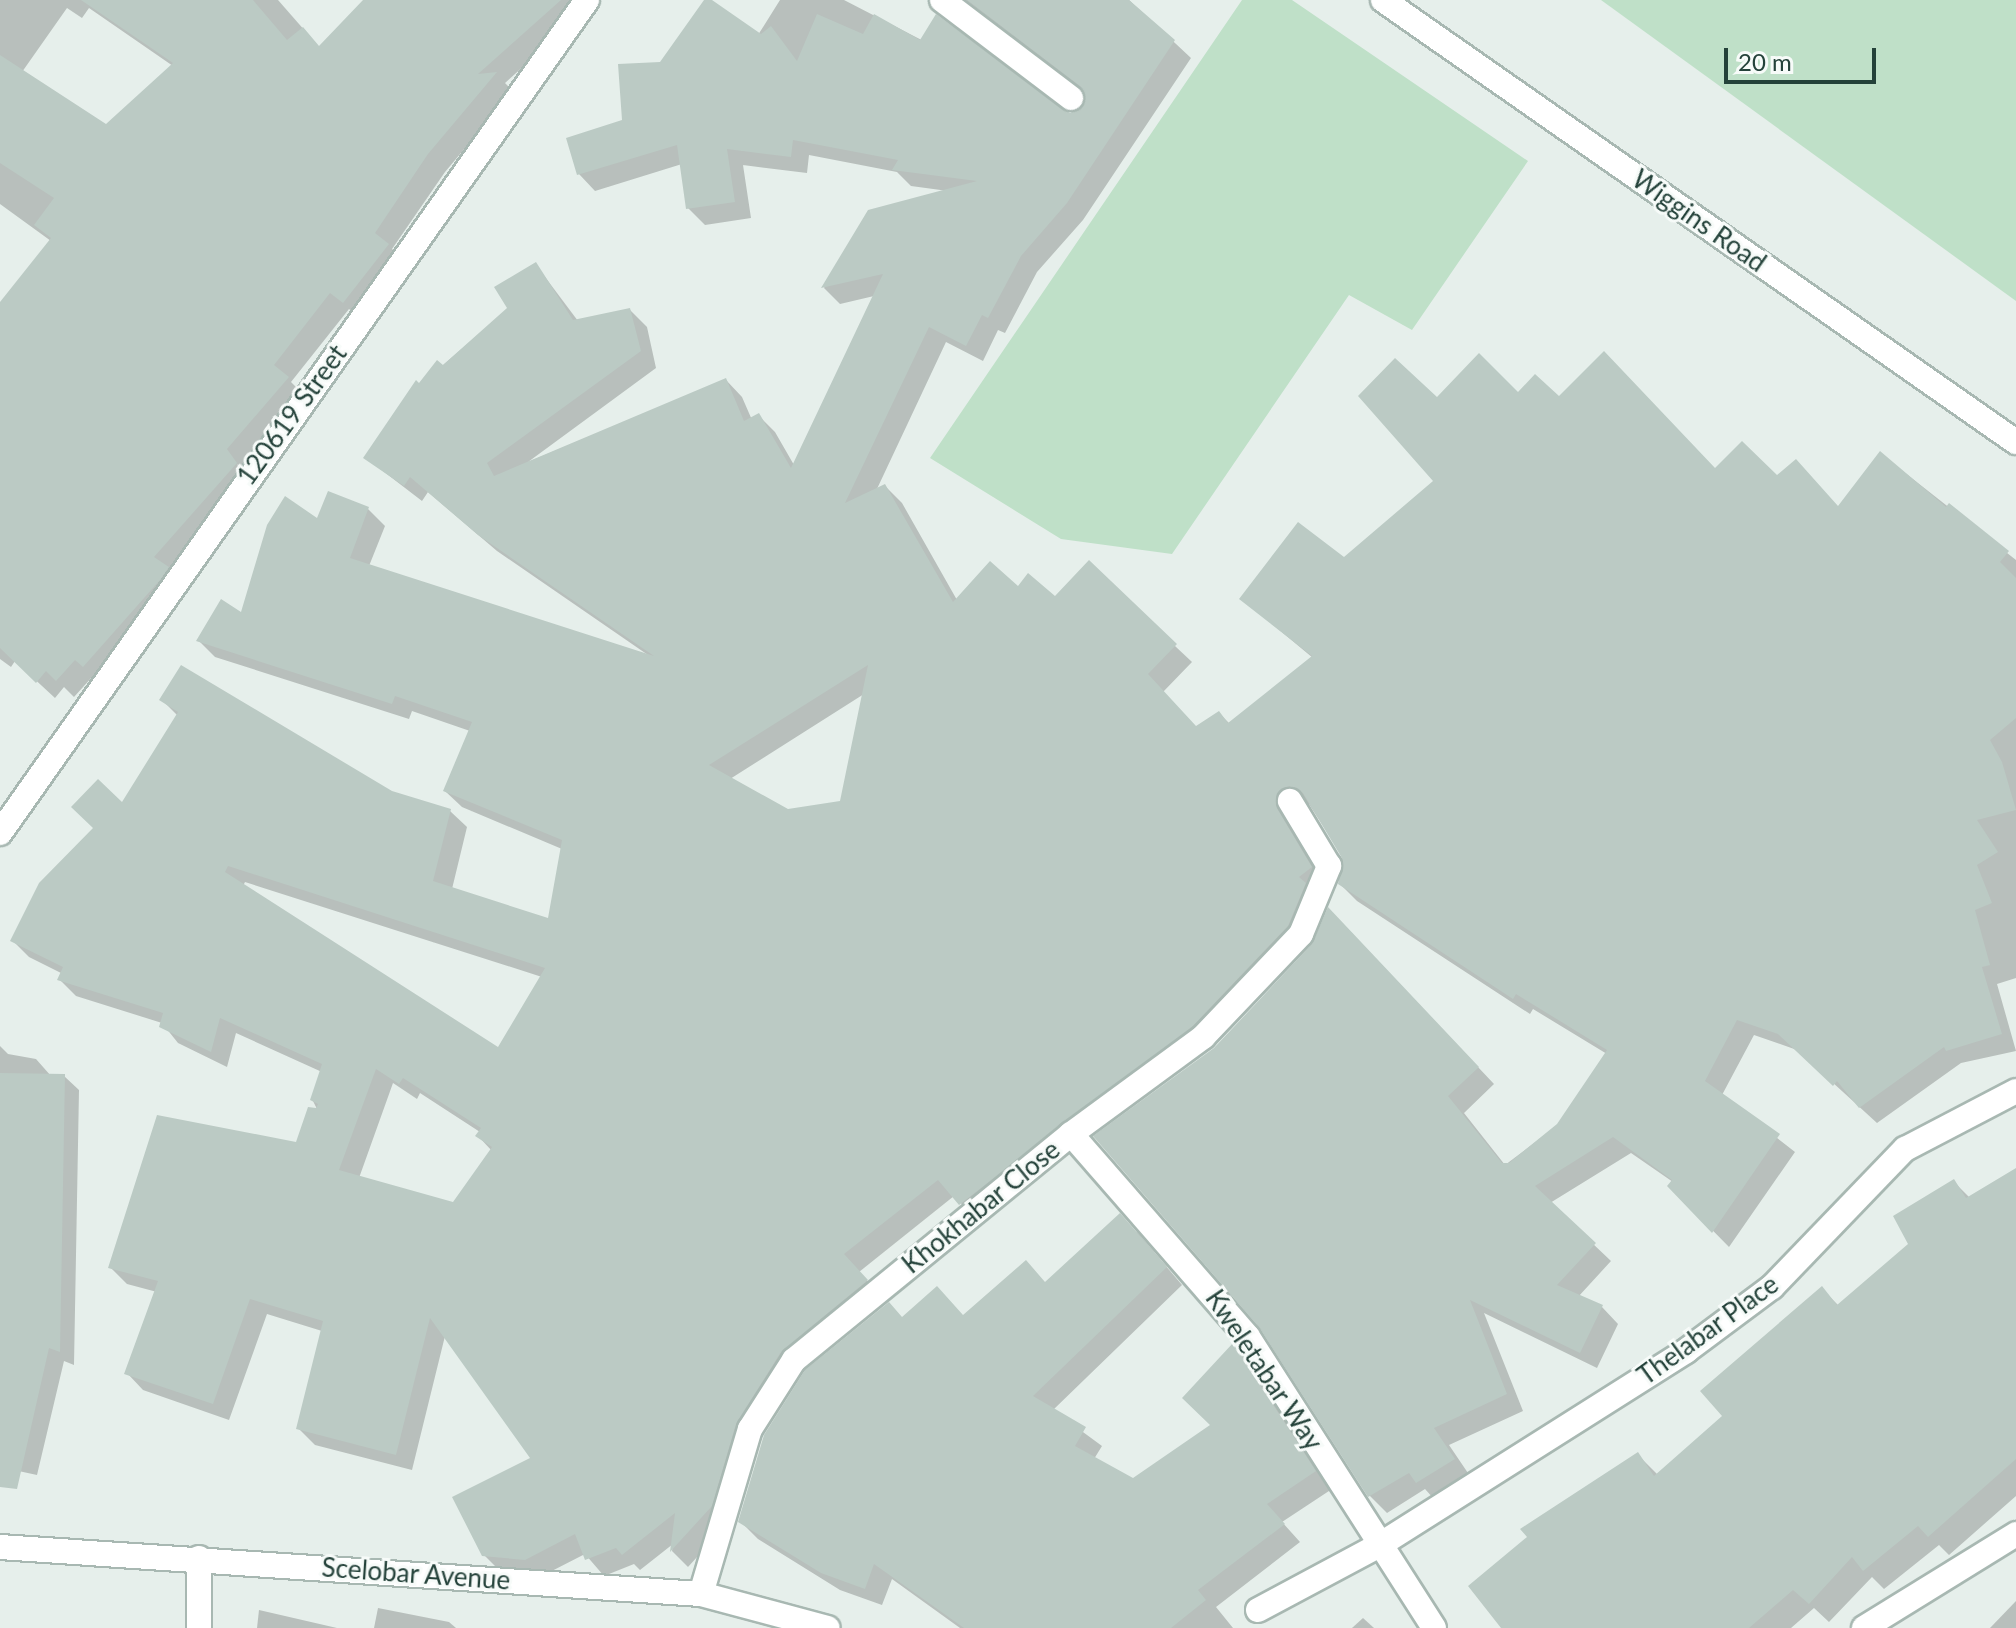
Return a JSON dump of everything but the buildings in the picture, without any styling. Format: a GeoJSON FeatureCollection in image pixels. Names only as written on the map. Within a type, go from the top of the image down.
{"type":"FeatureCollection","features":[{"type":"Feature","properties":{"kind":"street","name":"120619 Street"},"geometry":{"type":"LineString","coordinates":[[0,833],[587,0]]}},
{"type":"Feature","properties":{"kind":"street"},"geometry":{"type":"LineString","coordinates":[[942,0],[1071,98]]}},
{"type":"Feature","properties":{"kind":"street","name":"Wiggins Road"},"geometry":{"type":"LineString","coordinates":[[1383,0],[2016,442]]}},
{"type":"Feature","properties":{"kind":"street","name":"Khokhabar Close"},"geometry":{"type":"LineString","coordinates":[[701,1594],[750,1429],[794,1360],[1071,1134],[1203,1037],[1257,986],[1301,934],[1329,866],[1290,801]]}},
{"type":"Feature","properties":{"kind":"street","name":"Thelabar Place"},"geometry":{"type":"LineString","coordinates":[[1258,1610],[1378,1546],[1686,1351],[1772,1287],[1905,1149],[2016,1091]]}},
{"type":"Feature","properties":{"kind":"street","name":"Kweletabar Way"},"geometry":{"type":"LineString","coordinates":[[1071,1134],[1248,1337],[1378,1546]]}},
{"type":"Feature","properties":{"kind":"street"},"geometry":{"type":"LineString","coordinates":[[1864,1628],[2016,1534]]}},
{"type":"Feature","properties":{"kind":"street"},"geometry":{"type":"LineString","coordinates":[[1378,1546],[1434,1628]]}},
{"type":"Feature","properties":{"kind":"street","name":"Scelobar Avenue"},"geometry":{"type":"LineString","coordinates":[[0,1547],[701,1594],[828,1628]]}},
{"type":"Feature","properties":{"kind":"street"},"geometry":{"type":"LineString","coordinates":[[199,1558],[199,1628]]}},
{"type":"Feature","properties":{"kind":"green space"},"geometry":{"type":"Polygon","coordinates":[[[1242,0],[1292,0],[1528,161],[1412,330],[1349,295],[1172,554],[1061,539],[930,458],[1242,0]]]}},
{"type":"Feature","properties":{"kind":"green space"},"geometry":{"type":"Polygon","coordinates":[[[1601,0],[2016,0],[2016,301],[1601,0]]]}}]}
